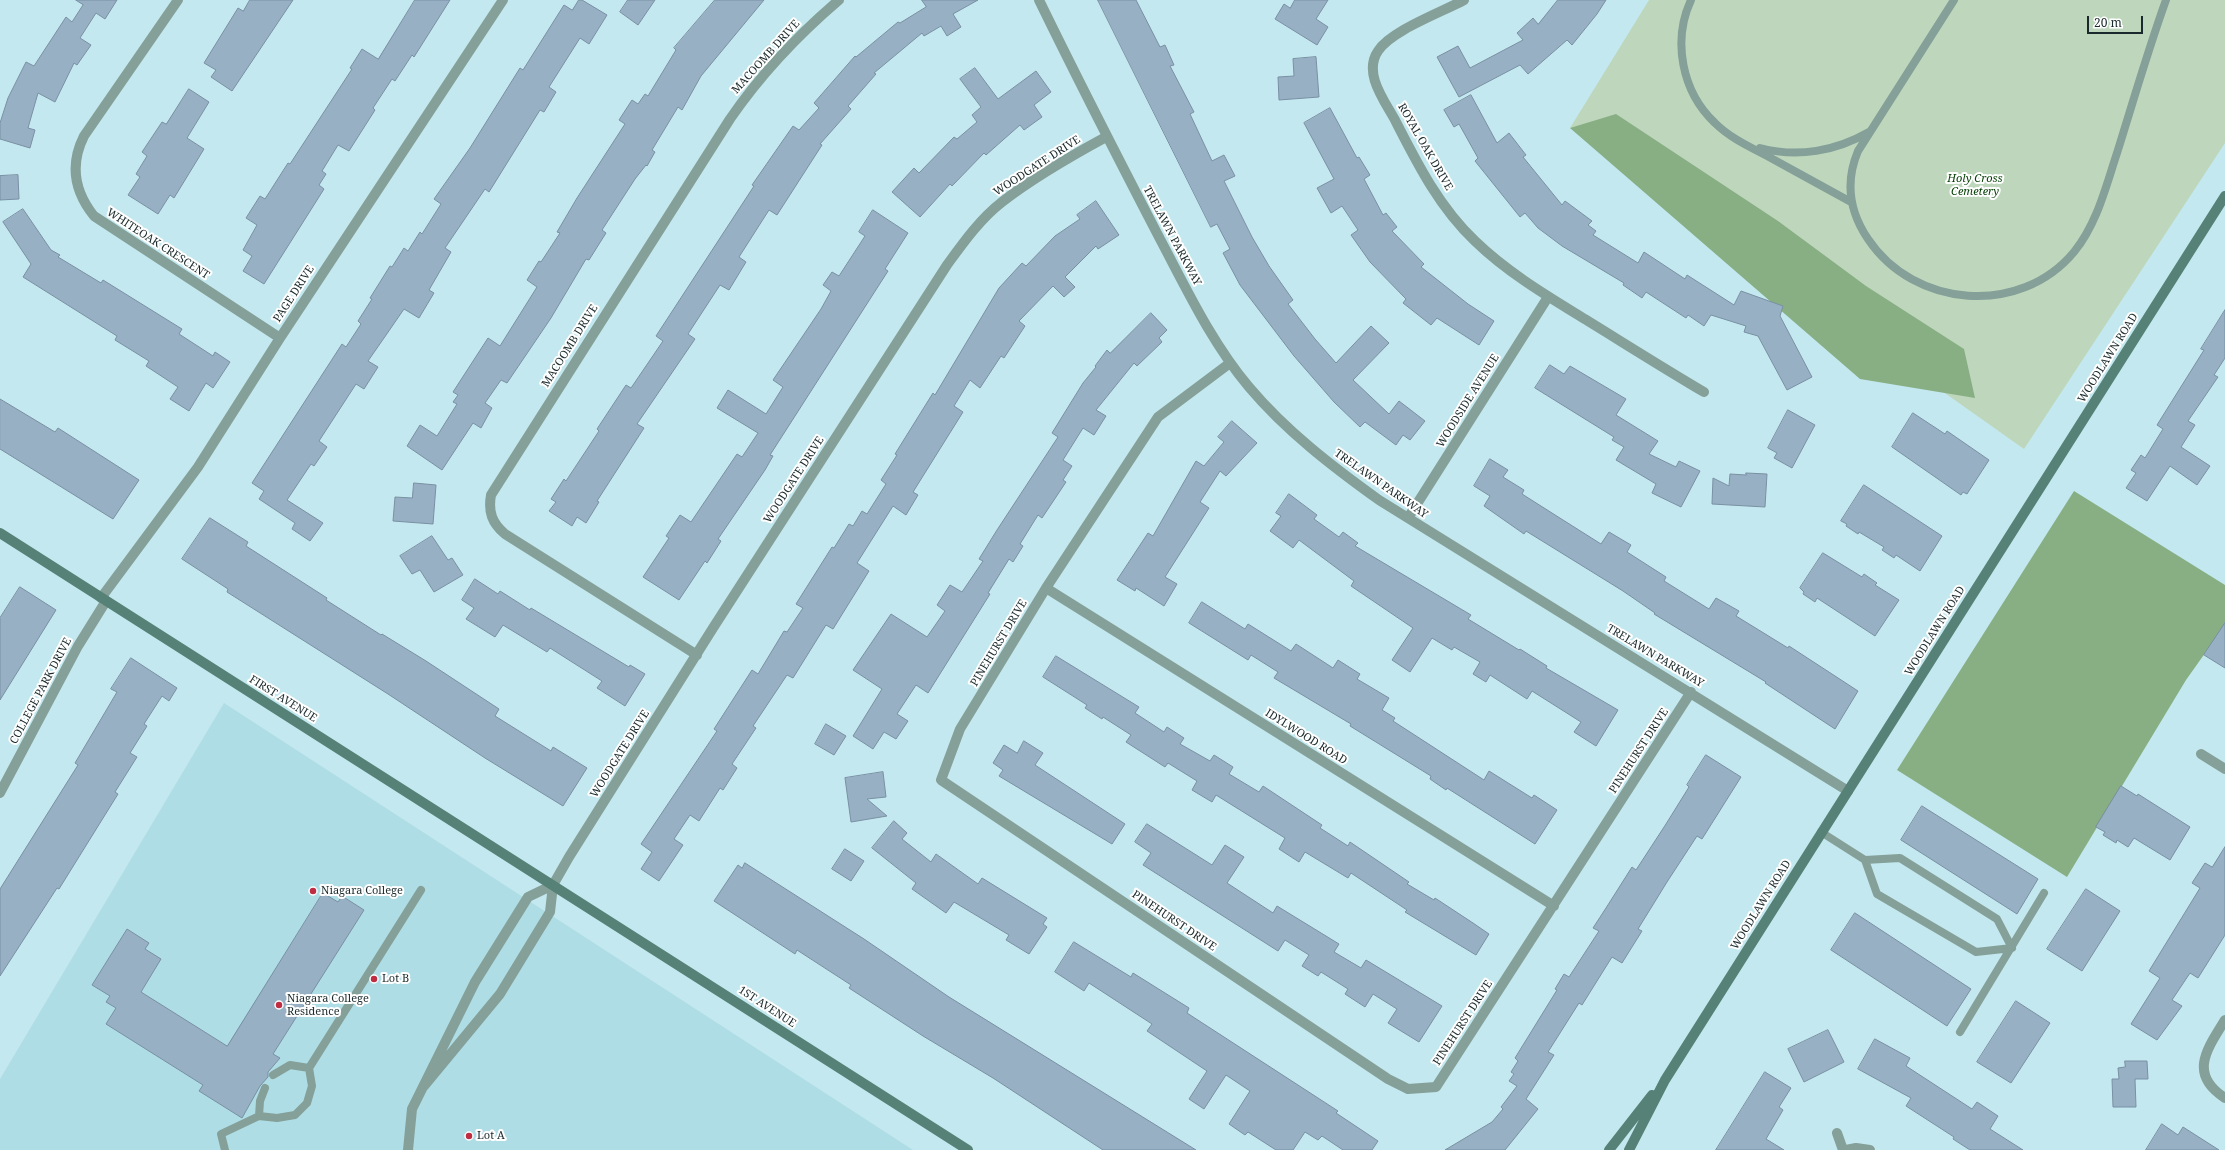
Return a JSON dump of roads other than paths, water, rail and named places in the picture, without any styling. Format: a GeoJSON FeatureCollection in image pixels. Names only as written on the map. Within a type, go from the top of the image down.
{"type":"FeatureCollection","features":[{"type":"Feature","properties":{"kind":"main road","name":"WOODLAWN ROAD"},"geometry":{"type":"LineString","coordinates":[[1629,1150],[1665,1080],[2225,196]]}},
{"type":"Feature","properties":{"kind":"main road","name":"FIRST AVENUE"},"geometry":{"type":"LineString","coordinates":[[0,533],[553,884]]}},
{"type":"Feature","properties":{"kind":"main road","name":"1ST AVENUE"},"geometry":{"type":"LineString","coordinates":[[553,884],[968,1150]]}},
{"type":"Feature","properties":{"kind":"main road","name":"WOODLAWN ROAD"},"geometry":{"type":"LineString","coordinates":[[1609,1150],[1665,1080]]}},
{"type":"Feature","properties":{"kind":"street","name":"WHITEOAK CRESCENT"},"geometry":{"type":"LineString","coordinates":[[178,0],[84,136],[76,158],[75,176],[77,188],[87,208],[94,216],[280,338]]}},
{"type":"Feature","properties":{"kind":"street","name":"PAGE DRIVE"},"geometry":{"type":"LineString","coordinates":[[104,599],[198,467],[280,338],[503,0]]}},
{"type":"Feature","properties":{"kind":"street","name":"MACOOMB DRIVE"},"geometry":{"type":"LineString","coordinates":[[697,655],[505,534],[496,526],[491,515],[492,495],[738,107],[785,50],[839,0]]}},
{"type":"Feature","properties":{"kind":"street","name":"TRELAWN PARKWAY"},"geometry":{"type":"LineString","coordinates":[[1039,0],[1106,137],[1213,338],[1230,363],[1276,417],[1342,474],[1408,518],[1691,692],[1848,791]]}},
{"type":"Feature","properties":{"kind":"street","name":"ROYAL OAK DRIVE"},"geometry":{"type":"LineString","coordinates":[[1464,0],[1413,25],[1385,44],[1378,50],[1372,73],[1429,184],[1475,241],[1520,278],[1548,297],[1704,392]]}},
{"type":"Feature","properties":{"kind":"street","name":"WOODGATE DRIVE"},"geometry":{"type":"LineString","coordinates":[[553,884],[931,287],[963,243],[1001,203],[1040,176],[1106,137]]}},
{"type":"Feature","properties":{"kind":"street","name":"WOODSIDE AVENUE"},"geometry":{"type":"LineString","coordinates":[[1408,518],[1548,297]]}},
{"type":"Feature","properties":{"kind":"street","name":"PINEHURST DRIVE"},"geometry":{"type":"LineString","coordinates":[[1230,363],[1158,417],[1046,588],[960,729],[941,780],[1388,1079],[1408,1089],[1436,1087],[1691,692]]}},
{"type":"Feature","properties":{"kind":"street","name":"IDYLWOOD ROAD"},"geometry":{"type":"LineString","coordinates":[[1046,588],[1554,906]]}},
{"type":"Feature","properties":{"kind":"street","name":"COLLEGE PARK DRIVE"},"geometry":{"type":"LineString","coordinates":[[0,793],[104,599]]}},
{"type":"Feature","properties":{"kind":"street"},"geometry":{"type":"LineString","coordinates":[[2202,754],[2225,769]]}},
{"type":"Feature","properties":{"kind":"street"},"geometry":{"type":"LineString","coordinates":[[408,1150],[412,1110],[475,982],[528,897],[553,884]]}},
{"type":"Feature","properties":{"kind":"street"},"geometry":{"type":"LineString","coordinates":[[424,1086],[500,994],[550,912],[553,884]]}},
{"type":"Feature","properties":{"kind":"street"},"geometry":{"type":"LineString","coordinates":[[2225,1020],[2206,1053],[2202,1068],[2207,1082],[2225,1098]]}},
{"type":"Feature","properties":{"kind":"street"},"geometry":{"type":"LineString","coordinates":[[1837,1133],[1844,1150],[1856,1148],[1870,1150]]}},
{"type":"Feature","properties":{"kind":"lane"},"geometry":{"type":"LineString","coordinates":[[1691,0],[1684,19],[1681,38],[1683,65],[1696,100],[1714,122],[1744,143],[1851,202]]}},
{"type":"Feature","properties":{"kind":"lane"},"geometry":{"type":"LineString","coordinates":[[1954,0],[1858,151],[1851,170],[1850,189],[1851,202],[1862,229],[1878,252],[1903,274],[1922,285],[1954,295],[1976,297],[2010,293],[2041,280],[2074,252],[2094,220],[2166,0]]}},
{"type":"Feature","properties":{"kind":"lane"},"geometry":{"type":"LineString","coordinates":[[1744,143],[1778,152],[1814,152],[1849,142],[1870,131]]}},
{"type":"Feature","properties":{"kind":"lane"},"geometry":{"type":"LineString","coordinates":[[1822,832],[1865,860],[1900,858],[1997,919],[2012,948]]}},
{"type":"Feature","properties":{"kind":"lane"},"geometry":{"type":"LineString","coordinates":[[1865,860],[1877,894],[1976,952],[2012,948]]}},
{"type":"Feature","properties":{"kind":"lane"},"geometry":{"type":"LineString","coordinates":[[225,1150],[221,1134],[259,1116],[277,1118],[295,1115],[307,1102],[312,1086],[309,1068],[421,890]]}},
{"type":"Feature","properties":{"kind":"lane"},"geometry":{"type":"LineString","coordinates":[[1960,1032],[2044,893]]}},
{"type":"Feature","properties":{"kind":"lane"},"geometry":{"type":"LineString","coordinates":[[273,1075],[290,1065],[309,1068]]}},
{"type":"Feature","properties":{"kind":"lane"},"geometry":{"type":"LineString","coordinates":[[259,1116],[260,1101],[265,1088]]}},
{"type":"Feature","properties":{"kind":"place","name":"Niagara College"},"geometry":{"type":"Point","coordinates":[313,891]}},
{"type":"Feature","properties":{"kind":"place","name":"Lot B"},"geometry":{"type":"Point","coordinates":[374,979]}},
{"type":"Feature","properties":{"kind":"place","name":"Niagara College Residence"},"geometry":{"type":"Point","coordinates":[279,1005]}},
{"type":"Feature","properties":{"kind":"place","name":"Lot A"},"geometry":{"type":"Point","coordinates":[469,1136]}},
{"type":"Feature","properties":{"kind":"park label","name":"Holy Cross Cemetery"},"geometry":{"type":"Point","coordinates":[1975,185]}}]}
